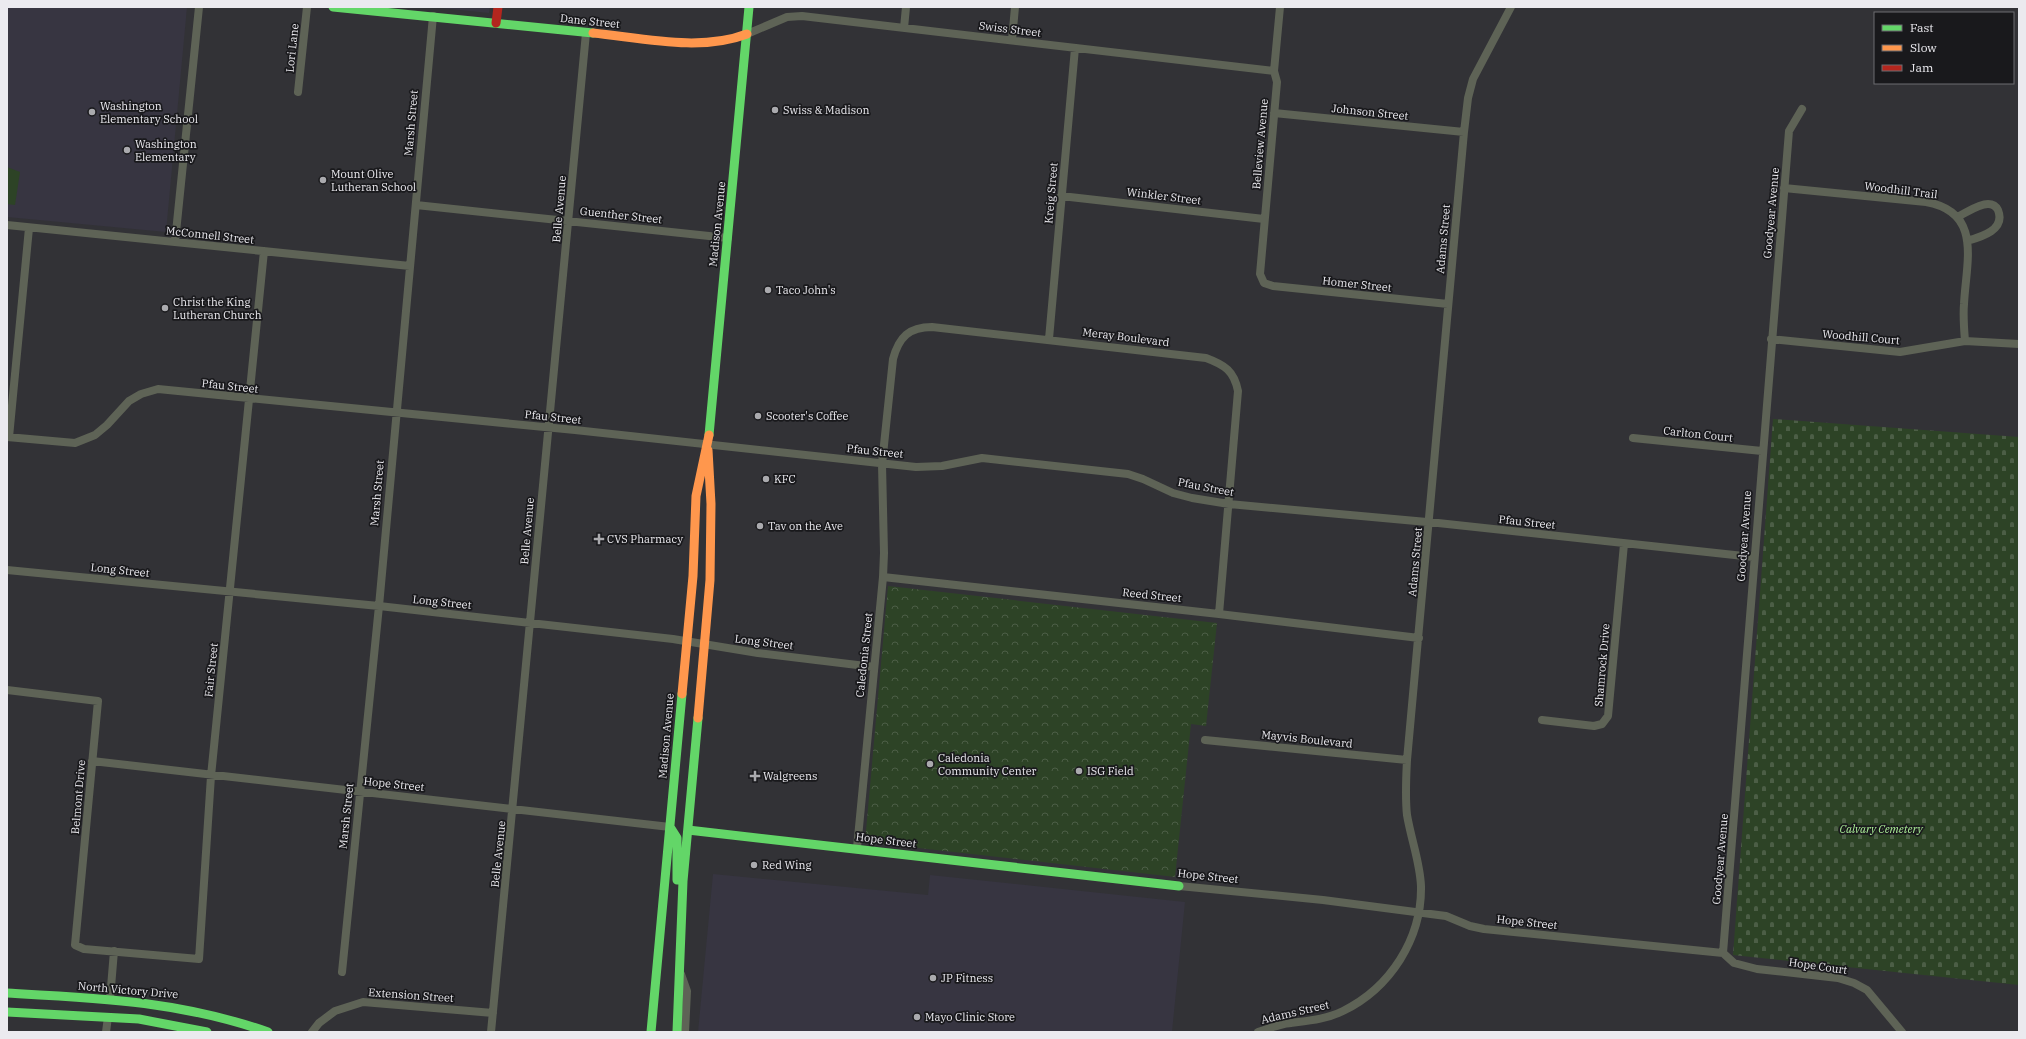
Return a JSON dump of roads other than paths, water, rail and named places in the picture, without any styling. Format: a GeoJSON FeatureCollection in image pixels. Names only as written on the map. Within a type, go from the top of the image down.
{"type":"FeatureCollection","features":[{"type":"Feature","properties":{"kind":"main road","name":"Dane Street"},"geometry":{"type":"LineString","coordinates":[[333,7],[709,44],[730,41],[747,34]]}},
{"type":"Feature","properties":{"kind":"main road"},"geometry":{"type":"LineString","coordinates":[[496,23],[498,7]]}},
{"type":"Feature","properties":{"kind":"main road","name":"Madison Avenue"},"geometry":{"type":"LineString","coordinates":[[677,1032],[681,928],[711,550],[710,471],[708,443],[749,7]]}},
{"type":"Feature","properties":{"kind":"main road","name":"Madison Avenue"},"geometry":{"type":"LineString","coordinates":[[651,1032],[695,544],[695,506],[700,471],[708,443]]}},
{"type":"Feature","properties":{"kind":"main road"},"geometry":{"type":"LineString","coordinates":[[670,827],[677,838],[678,844],[676,897],[681,928]]}},
{"type":"Feature","properties":{"kind":"main road","name":"Hope Street"},"geometry":{"type":"LineString","coordinates":[[688,830],[857,848],[1179,886]]}},
{"type":"Feature","properties":{"kind":"main road"},"geometry":{"type":"LineString","coordinates":[[658,1032],[663,911]]}},
{"type":"Feature","properties":{"kind":"main road","name":"North Victory Drive"},"geometry":{"type":"LineString","coordinates":[[7,993],[110,999],[164,1004],[217,1015],[268,1032]]}},
{"type":"Feature","properties":{"kind":"main road"},"geometry":{"type":"LineString","coordinates":[[108,1017],[118,1007],[152,1009],[164,1004]]}},
{"type":"Feature","properties":{"kind":"main road"},"geometry":{"type":"LineString","coordinates":[[7,1012],[108,1017],[164,1023],[207,1032]]}},
{"type":"Feature","properties":{"kind":"street"},"geometry":{"type":"LineString","coordinates":[[175,242],[199,7]]}},
{"type":"Feature","properties":{"kind":"street","name":"Lori Lane"},"geometry":{"type":"LineString","coordinates":[[298,92],[307,7]]}},
{"type":"Feature","properties":{"kind":"street"},"geometry":{"type":"LineString","coordinates":[[904,28],[906,7]]}},
{"type":"Feature","properties":{"kind":"street"},"geometry":{"type":"LineString","coordinates":[[1012,40],[1015,7]]}},
{"type":"Feature","properties":{"kind":"street","name":"Belleview Avenue"},"geometry":{"type":"LineString","coordinates":[[1264,283],[1260,274],[1277,82],[1274,72],[1280,7]]}},
{"type":"Feature","properties":{"kind":"street","name":"Adams Street"},"geometry":{"type":"LineString","coordinates":[[1258,1032],[1282,1024],[1322,1018],[1343,1011],[1363,999],[1380,985],[1399,962],[1412,937],[1419,913],[1421,885],[1418,863],[1407,815],[1405,792],[1464,132],[1468,98],[1473,79],[1511,7]]}},
{"type":"Feature","properties":{"kind":"street","name":"Marsh Street"},"geometry":{"type":"LineString","coordinates":[[342,972],[379,606],[433,16]]}},
{"type":"Feature","properties":{"kind":"street","name":"Swiss Street"},"geometry":{"type":"LineString","coordinates":[[747,34],[787,17],[802,16],[1274,72]]}},
{"type":"Feature","properties":{"kind":"street","name":"Belle Avenue"},"geometry":{"type":"LineString","coordinates":[[491,1032],[586,33]]}},
{"type":"Feature","properties":{"kind":"street","name":"Kreig Street"},"geometry":{"type":"LineString","coordinates":[[1049,339],[1075,48]]}},
{"type":"Feature","properties":{"kind":"street","name":"Goodyear Avenue"},"geometry":{"type":"LineString","coordinates":[[1723,953],[1745,689],[1753,557],[1789,131],[1802,109]]}},
{"type":"Feature","properties":{"kind":"street","name":"Johnson Street"},"geometry":{"type":"LineString","coordinates":[[1274,113],[1464,132]]}},
{"type":"Feature","properties":{"kind":"street","name":"Woodhill Trail"},"geometry":{"type":"LineString","coordinates":[[1784,188],[1926,202],[1947,208],[1957,217]]}},
{"type":"Feature","properties":{"kind":"street","name":"Winkler Street"},"geometry":{"type":"LineString","coordinates":[[1061,196],[1264,219]]}},
{"type":"Feature","properties":{"kind":"street"},"geometry":{"type":"LineString","coordinates":[[1965,341],[1963,306],[1967,269],[1967,241],[1962,225],[1957,217],[1987,204],[1994,205],[1997,209],[1999,222],[1984,236],[1967,241]]}},
{"type":"Feature","properties":{"kind":"street","name":"Guenther Street"},"geometry":{"type":"LineString","coordinates":[[416,205],[728,238]]}},
{"type":"Feature","properties":{"kind":"street","name":"McConnell Street"},"geometry":{"type":"LineString","coordinates":[[7,225],[410,266]]}},
{"type":"Feature","properties":{"kind":"street"},"geometry":{"type":"LineString","coordinates":[[8,437],[29,228]]}},
{"type":"Feature","properties":{"kind":"street","name":"Fair Street"},"geometry":{"type":"LineString","coordinates":[[114,951],[199,959],[211,776],[264,251]]}},
{"type":"Feature","properties":{"kind":"street","name":"Homer Street"},"geometry":{"type":"LineString","coordinates":[[1264,283],[1273,286],[1448,304]]}},
{"type":"Feature","properties":{"kind":"street","name":"Meray Boulevard"},"geometry":{"type":"LineString","coordinates":[[882,464],[893,359],[897,344],[906,334],[919,327],[1049,339],[1206,358],[1217,362],[1235,376],[1238,391],[1219,614]]}},
{"type":"Feature","properties":{"kind":"street","name":"Woodhill Court"},"geometry":{"type":"LineString","coordinates":[[1771,339],[1900,352],[1965,341],[2019,344]]}},
{"type":"Feature","properties":{"kind":"street","name":"Pfau Street"},"geometry":{"type":"LineString","coordinates":[[8,437],[75,443],[95,435],[108,425],[129,401],[141,394],[158,390],[708,443],[916,467],[942,466],[982,458],[1128,474],[1143,479],[1173,493],[1192,498],[1229,504],[1430,523],[1753,557]]}},
{"type":"Feature","properties":{"kind":"street","name":"Carlton Court"},"geometry":{"type":"LineString","coordinates":[[1633,438],[1762,451]]}},
{"type":"Feature","properties":{"kind":"street","name":"Caledonia Street"},"geometry":{"type":"LineString","coordinates":[[857,848],[883,577],[884,553],[882,464]]}},
{"type":"Feature","properties":{"kind":"street","name":"Shamrock Drive"},"geometry":{"type":"LineString","coordinates":[[1542,720],[1594,726],[1602,724],[1608,716],[1624,544]]}},
{"type":"Feature","properties":{"kind":"street","name":"Long Street"},"geometry":{"type":"LineString","coordinates":[[7,570],[379,606],[686,642],[874,667]]}},
{"type":"Feature","properties":{"kind":"street","name":"Reed Street"},"geometry":{"type":"LineString","coordinates":[[883,577],[1219,614],[1419,638]]}},
{"type":"Feature","properties":{"kind":"street","name":"Belmont Drive"},"geometry":{"type":"LineString","coordinates":[[7,690],[98,701],[75,945],[84,949],[114,951]]}},
{"type":"Feature","properties":{"kind":"street","name":"Mayvis Boulevard"},"geometry":{"type":"LineString","coordinates":[[1205,740],[1407,760]]}},
{"type":"Feature","properties":{"kind":"street","name":"Hope Street"},"geometry":{"type":"LineString","coordinates":[[92,761],[211,776],[513,808],[670,827]]}},
{"type":"Feature","properties":{"kind":"street","name":"Hope Street"},"geometry":{"type":"LineString","coordinates":[[1179,886],[1323,900],[1446,916],[1470,926],[1484,929],[1723,953]]}},
{"type":"Feature","properties":{"kind":"street"},"geometry":{"type":"LineString","coordinates":[[110,999],[114,951]]}},
{"type":"Feature","properties":{"kind":"street","name":"Hope Court"},"geometry":{"type":"LineString","coordinates":[[1723,953],[1734,963],[1757,969],[1838,978],[1854,983],[1867,990],[1902,1032]]}},
{"type":"Feature","properties":{"kind":"street"},"geometry":{"type":"LineString","coordinates":[[680,973],[686,991],[685,1032]]}},
{"type":"Feature","properties":{"kind":"street","name":"Extension Street"},"geometry":{"type":"LineString","coordinates":[[312,1032],[319,1023],[335,1011],[363,1002],[493,1013]]}},
{"type":"Feature","properties":{"kind":"street"},"geometry":{"type":"LineString","coordinates":[[106,1032],[108,1017]]}},
{"type":"Feature","properties":{"kind":"place","name":"Swiss & Madison"},"geometry":{"type":"Point","coordinates":[775,110]}},
{"type":"Feature","properties":{"kind":"place","name":"Washington Elementary School"},"geometry":{"type":"Point","coordinates":[92,112]}},
{"type":"Feature","properties":{"kind":"place","name":"Washington Elementary"},"geometry":{"type":"Point","coordinates":[127,150]}},
{"type":"Feature","properties":{"kind":"place","name":"Mount Olive Lutheran School"},"geometry":{"type":"Point","coordinates":[323,180]}},
{"type":"Feature","properties":{"kind":"place","name":"Taco John's"},"geometry":{"type":"Point","coordinates":[768,290]}},
{"type":"Feature","properties":{"kind":"place","name":"Christ the King Lutheran Church"},"geometry":{"type":"Point","coordinates":[165,308]}},
{"type":"Feature","properties":{"kind":"place","name":"Scooter's Coffee"},"geometry":{"type":"Point","coordinates":[758,416]}},
{"type":"Feature","properties":{"kind":"place","name":"KFC"},"geometry":{"type":"Point","coordinates":[766,479]}},
{"type":"Feature","properties":{"kind":"place","name":"Tav on the Ave"},"geometry":{"type":"Point","coordinates":[760,526]}},
{"type":"Feature","properties":{"kind":"place","name":"CVS Pharmacy"},"geometry":{"type":"Point","coordinates":[599,539]}},
{"type":"Feature","properties":{"kind":"place","name":"Caledonia Community Center"},"geometry":{"type":"Point","coordinates":[930,764]}},
{"type":"Feature","properties":{"kind":"place","name":"ISG Field"},"geometry":{"type":"Point","coordinates":[1079,771]}},
{"type":"Feature","properties":{"kind":"place","name":"Walgreens"},"geometry":{"type":"Point","coordinates":[755,776]}},
{"type":"Feature","properties":{"kind":"place","name":"Red Wing"},"geometry":{"type":"Point","coordinates":[754,865]}},
{"type":"Feature","properties":{"kind":"place","name":"JP Fitness"},"geometry":{"type":"Point","coordinates":[933,978]}},
{"type":"Feature","properties":{"kind":"place","name":"Mayo Clinic Store"},"geometry":{"type":"Point","coordinates":[917,1017]}},
{"type":"Feature","properties":{"kind":"park label","name":"Calvary Cemetery"},"geometry":{"type":"Point","coordinates":[1881,829]}}]}
